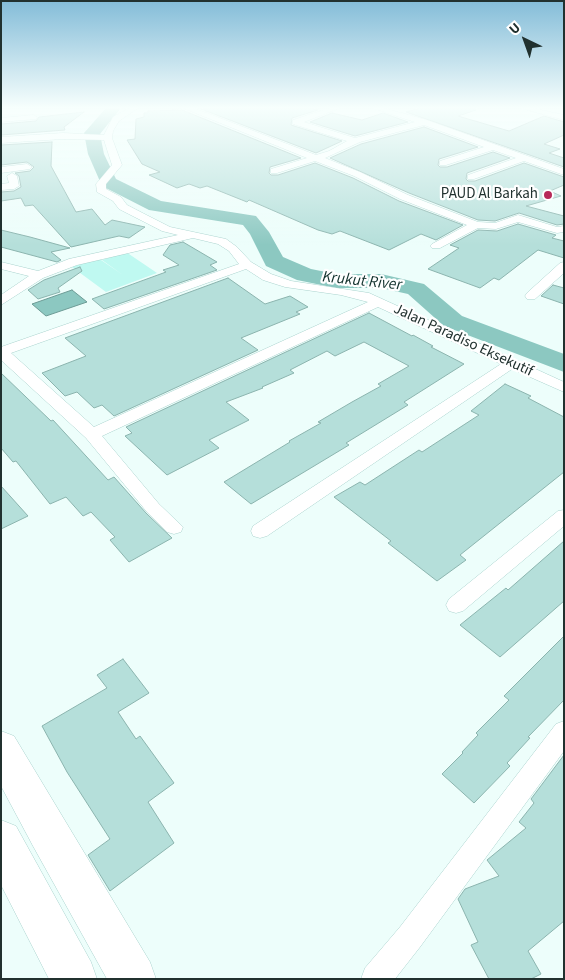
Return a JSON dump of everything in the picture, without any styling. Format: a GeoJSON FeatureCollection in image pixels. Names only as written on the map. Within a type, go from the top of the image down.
{"type":"FeatureCollection","features":[{"type":"Feature","properties":{"kind":"main road"},"geometry":{"type":"LineString","coordinates":[[1,748],[47,832],[133,979]]}},
{"type":"Feature","properties":{"kind":"main road"},"geometry":{"type":"LineString","coordinates":[[1,841],[74,979]]}},
{"type":"Feature","properties":{"kind":"street"},"geometry":{"type":"LineString","coordinates":[[112,154],[117,165],[101,184],[101,190],[117,199],[123,208],[166,229],[193,235]]}},
{"type":"Feature","properties":{"kind":"street"},"geometry":{"type":"LineString","coordinates":[[306,154],[476,225],[496,226],[518,218],[563,231]]}},
{"type":"Feature","properties":{"kind":"street"},"geometry":{"type":"LineString","coordinates":[[274,171],[329,154]]}},
{"type":"Feature","properties":{"kind":"street"},"geometry":{"type":"LineString","coordinates":[[443,164],[473,154]]}},
{"type":"Feature","properties":{"kind":"street"},"geometry":{"type":"LineString","coordinates":[[512,154],[561,169]]}},
{"type":"Feature","properties":{"kind":"street"},"geometry":{"type":"LineString","coordinates":[[471,177],[524,158]]}},
{"type":"Feature","properties":{"kind":"street"},"geometry":{"type":"LineString","coordinates":[[1,170],[27,167]]}},
{"type":"Feature","properties":{"kind":"street"},"geometry":{"type":"LineString","coordinates":[[1,188],[14,185]]}},
{"type":"Feature","properties":{"kind":"street"},"geometry":{"type":"LineString","coordinates":[[436,246],[476,225]]}},
{"type":"Feature","properties":{"kind":"street","name":"Jalan Paradiso Eksekutif"},"geometry":{"type":"LineString","coordinates":[[1,301],[39,275],[90,258],[193,235],[222,240],[247,265],[267,278],[279,282],[355,293],[564,388]]}},
{"type":"Feature","properties":{"kind":"street"},"geometry":{"type":"LineString","coordinates":[[1,265],[39,275]]}},
{"type":"Feature","properties":{"kind":"street"},"geometry":{"type":"LineString","coordinates":[[174,527],[153,508],[92,434],[1,352],[247,265]]}},
{"type":"Feature","properties":{"kind":"street"},"geometry":{"type":"LineString","coordinates":[[531,296],[564,266]]}},
{"type":"Feature","properties":{"kind":"street"},"geometry":{"type":"LineString","coordinates":[[92,434],[378,302]]}},
{"type":"Feature","properties":{"kind":"street"},"geometry":{"type":"LineString","coordinates":[[260,530],[512,363]]}},
{"type":"Feature","properties":{"kind":"street"},"geometry":{"type":"LineString","coordinates":[[456,606],[564,516]]}},
{"type":"Feature","properties":{"kind":"street"},"geometry":{"type":"LineString","coordinates":[[376,979],[410,937],[564,732]]}},
{"type":"Feature","properties":{"kind":"shaded area"},"geometry":{"type":"Polygon","coordinates":[[[126,252],[157,273],[106,292],[72,267],[98,258],[123,275],[102,260],[126,252]]]}},
{"type":"Feature","properties":{"kind":"shaded area"},"geometry":{"type":"Polygon","coordinates":[[[72,290],[87,302],[46,316],[32,304],[72,290]]]}},
{"type":"Feature","properties":{"kind":"building"},"geometry":{"type":"Polygon","coordinates":[[[1,154],[52,154],[51,166],[76,212],[92,209],[105,225],[112,220],[145,227],[129,238],[119,236],[71,247],[33,205],[25,206],[21,198],[1,201],[1,192],[14,191],[21,187],[19,176],[15,173],[30,171],[34,167],[27,162],[1,165],[1,154]]]}},
{"type":"Feature","properties":{"kind":"building"},"geometry":{"type":"Polygon","coordinates":[[[136,154],[290,154],[301,158],[270,167],[269,173],[271,175],[278,175],[315,163],[353,178],[399,201],[463,225],[436,240],[421,234],[389,250],[340,231],[332,234],[318,230],[249,200],[247,202],[207,186],[200,188],[189,184],[177,188],[149,175],[160,172],[142,164],[136,154]]]}},
{"type":"Feature","properties":{"kind":"building"},"geometry":{"type":"Polygon","coordinates":[[[339,154],[456,154],[439,159],[438,165],[440,167],[447,167],[488,154],[498,154],[510,158],[467,173],[466,179],[468,181],[475,181],[524,163],[564,177],[564,185],[550,191],[561,196],[526,206],[564,216],[564,224],[557,225],[519,213],[495,221],[478,220],[409,193],[330,158],[339,154]]]}},
{"type":"Feature","properties":{"kind":"building"},"geometry":{"type":"Polygon","coordinates":[[[526,154],[551,154],[564,158],[564,167],[526,154]]]}},
{"type":"Feature","properties":{"kind":"building"},"geometry":{"type":"Polygon","coordinates":[[[518,224],[556,235],[552,238],[564,241],[564,258],[538,250],[499,280],[494,278],[480,288],[428,269],[459,248],[450,245],[478,230],[497,231],[518,224]]]}},
{"type":"Feature","properties":{"kind":"building"},"geometry":{"type":"Polygon","coordinates":[[[1,230],[70,248],[51,252],[61,260],[57,262],[1,247],[1,230]]]}},
{"type":"Feature","properties":{"kind":"building"},"geometry":{"type":"Polygon","coordinates":[[[183,242],[217,262],[210,265],[217,270],[104,309],[92,299],[166,272],[163,270],[179,265],[163,255],[170,245],[183,242]]]}},
{"type":"Feature","properties":{"kind":"building"},"geometry":{"type":"Polygon","coordinates":[[[80,267],[82,271],[58,288],[60,292],[38,299],[28,290],[44,280],[80,267]]]}},
{"type":"Feature","properties":{"kind":"building"},"geometry":{"type":"Polygon","coordinates":[[[228,278],[265,304],[290,296],[308,307],[296,312],[300,314],[241,338],[258,350],[114,416],[102,405],[94,408],[77,392],[65,396],[42,373],[86,356],[65,338],[228,278]]]}},
{"type":"Feature","properties":{"kind":"building"},"geometry":{"type":"Polygon","coordinates":[[[553,285],[564,288],[564,304],[541,296],[553,285]]]}},
{"type":"Feature","properties":{"kind":"building"},"geometry":{"type":"Polygon","coordinates":[[[369,313],[464,364],[404,402],[408,405],[346,443],[349,445],[251,504],[224,482],[321,423],[318,422],[381,386],[378,384],[409,366],[364,342],[335,356],[327,351],[290,370],[294,373],[263,388],[226,402],[249,420],[209,440],[219,448],[167,475],[125,436],[132,433],[126,427],[369,313]]]}},
{"type":"Feature","properties":{"kind":"building"},"geometry":{"type":"Polygon","coordinates":[[[1,373],[51,421],[53,420],[108,480],[114,477],[146,513],[172,538],[129,562],[110,540],[115,537],[91,512],[83,516],[66,497],[50,504],[16,461],[13,462],[1,448],[1,373]]]}},
{"type":"Feature","properties":{"kind":"building"},"geometry":{"type":"Polygon","coordinates":[[[505,384],[531,396],[528,398],[564,417],[564,472],[460,555],[466,560],[437,581],[388,543],[391,541],[334,497],[360,482],[365,485],[419,450],[422,452],[479,415],[471,411],[505,384]]]}},
{"type":"Feature","properties":{"kind":"building"},"geometry":{"type":"Polygon","coordinates":[[[1,486],[28,516],[1,529],[1,486]]]}},
{"type":"Feature","properties":{"kind":"building"},"geometry":{"type":"Polygon","coordinates":[[[564,541],[564,601],[500,657],[460,625],[506,588],[508,590],[564,541]]]}},
{"type":"Feature","properties":{"kind":"building"},"geometry":{"type":"Polygon","coordinates":[[[564,636],[564,700],[528,737],[530,738],[507,763],[510,766],[474,803],[442,774],[478,735],[476,733],[509,700],[504,696],[564,636]]]}},
{"type":"Feature","properties":{"kind":"building"},"geometry":{"type":"Polygon","coordinates":[[[123,659],[149,693],[118,712],[136,739],[140,736],[174,783],[148,802],[174,843],[110,891],[88,855],[110,839],[67,772],[42,726],[107,688],[97,675],[123,659]]]}},
{"type":"Feature","properties":{"kind":"building"},"geometry":{"type":"Polygon","coordinates":[[[564,755],[564,921],[528,951],[541,974],[531,979],[489,979],[471,945],[478,942],[458,899],[465,889],[499,876],[487,860],[526,828],[519,822],[534,803],[531,799],[564,755]]]}},
{"type":"Feature","properties":{"kind":"waterway","name":"Krukut River"},"geometry":{"type":"LineString","coordinates":[[96,154],[108,182],[156,206],[249,220],[259,232],[274,261],[305,275],[336,281],[381,281],[416,289],[453,321],[564,364]]}},
{"type":"Feature","properties":{"kind":"place","name":"PAUD Al Barkah"},"geometry":{"type":"Point","coordinates":[548,195]}}]}
